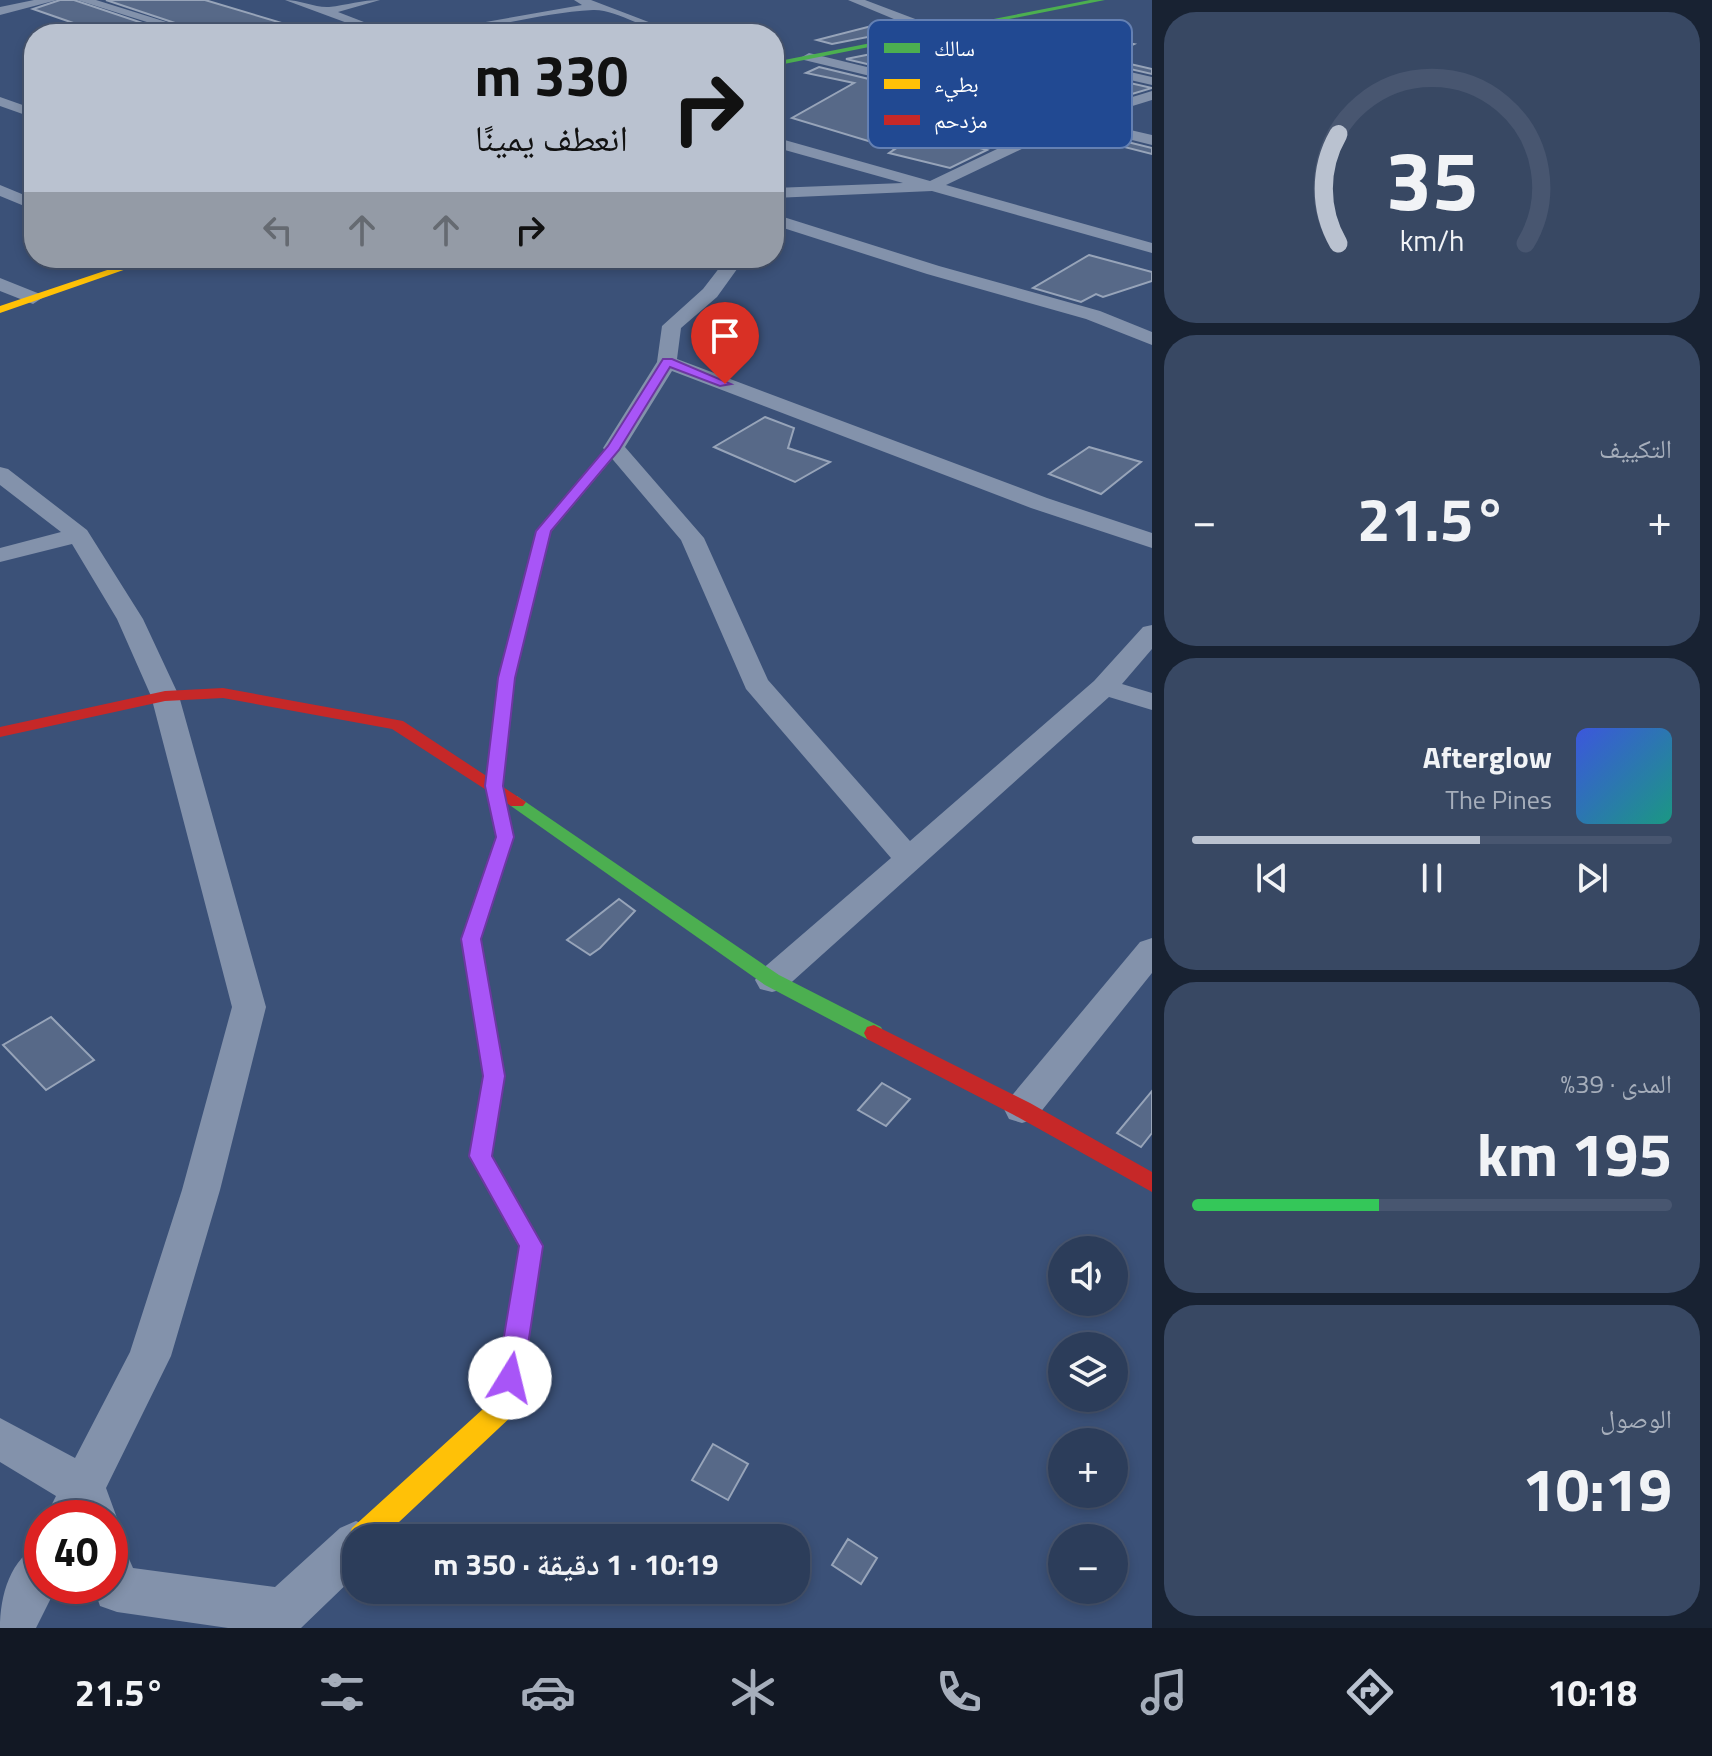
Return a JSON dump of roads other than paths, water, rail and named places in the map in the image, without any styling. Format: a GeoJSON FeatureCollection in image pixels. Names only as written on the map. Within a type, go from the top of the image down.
{"type":"FeatureCollection","features":[{"type":"Feature","properties":{"kind":"street"},"geometry":{"type":"LineString","coordinates":[[0,11],[51,0]]}},
{"type":"Feature","properties":{"kind":"street"},"geometry":{"type":"LineString","coordinates":[[83,0],[165,24]]}},
{"type":"Feature","properties":{"kind":"street"},"geometry":{"type":"LineString","coordinates":[[291,0],[359,24]]}},
{"type":"Feature","properties":{"kind":"street"},"geometry":{"type":"LineString","coordinates":[[323,12],[374,0]]}},
{"type":"Feature","properties":{"kind":"street"},"geometry":{"type":"LineString","coordinates":[[580,0],[646,24]]}},
{"type":"Feature","properties":{"kind":"street"},"geometry":{"type":"LineString","coordinates":[[854,0],[906,20]]}},
{"type":"Feature","properties":{"kind":"street"},"geometry":{"type":"LineString","coordinates":[[994,20],[1101,0]]}},
{"type":"Feature","properties":{"kind":"street"},"geometry":{"type":"LineString","coordinates":[[485,24],[597,6]]}},
{"type":"Feature","properties":{"kind":"street"},"geometry":{"type":"LineString","coordinates":[[784,62],[868,45]]}},
{"type":"Feature","properties":{"kind":"street"},"geometry":{"type":"LineString","coordinates":[[809,57],[868,71]]}},
{"type":"Feature","properties":{"kind":"street"},"geometry":{"type":"LineString","coordinates":[[1132,76],[1152,81]]}},
{"type":"Feature","properties":{"kind":"street"},"geometry":{"type":"LineString","coordinates":[[1132,101],[1152,95]]}},
{"type":"Feature","properties":{"kind":"street"},"geometry":{"type":"LineString","coordinates":[[2,107],[24,99]]}},
{"type":"Feature","properties":{"kind":"street"},"geometry":{"type":"LineString","coordinates":[[2,107],[24,111]]}},
{"type":"Feature","properties":{"kind":"street"},"geometry":{"type":"LineString","coordinates":[[1132,135],[1152,140]]}},
{"type":"Feature","properties":{"kind":"street"},"geometry":{"type":"LineString","coordinates":[[784,145],[1152,248]]}},
{"type":"Feature","properties":{"kind":"street"},"geometry":{"type":"LineString","coordinates":[[784,193],[929,187],[1012,148]]}},
{"type":"Feature","properties":{"kind":"street"},"geometry":{"type":"LineString","coordinates":[[0,188],[23,180]]}},
{"type":"Feature","properties":{"kind":"street"},"geometry":{"type":"LineString","coordinates":[[0,188],[24,200]]}},
{"type":"Feature","properties":{"kind":"street"},"geometry":{"type":"LineString","coordinates":[[784,222],[933,270],[1093,315],[1152,339]]}},
{"type":"Feature","properties":{"kind":"street"},"geometry":{"type":"LineString","coordinates":[[0,310],[123,268]]}},
{"type":"Feature","properties":{"kind":"street"},"geometry":{"type":"LineString","coordinates":[[377,1524],[506,1405],[531,1246],[480,1156],[494,1076],[471,939],[505,837],[494,786],[507,678],[544,531],[614,448],[667,362],[672,326],[710,293],[729,268]]}},
{"type":"Feature","properties":{"kind":"street"},"geometry":{"type":"LineString","coordinates":[[0,284],[33,298]]}},
{"type":"Feature","properties":{"kind":"street"},"geometry":{"type":"LineString","coordinates":[[667,362],[1039,503],[1152,541]]}},
{"type":"Feature","properties":{"kind":"street"},"geometry":{"type":"LineString","coordinates":[[614,448],[692,538],[756,683],[910,860]]}},
{"type":"Feature","properties":{"kind":"street"},"geometry":{"type":"LineString","coordinates":[[0,474],[79,535],[130,619],[165,696],[249,1007],[201,1190],[150,1356],[86,1500]]}},
{"type":"Feature","properties":{"kind":"street"},"geometry":{"type":"LineString","coordinates":[[0,555],[79,535]]}},
{"type":"Feature","properties":{"kind":"street"},"geometry":{"type":"LineString","coordinates":[[772,980],[1104,687],[1152,633]]}},
{"type":"Feature","properties":{"kind":"street"},"geometry":{"type":"LineString","coordinates":[[1104,687],[1152,702]]}},
{"type":"Feature","properties":{"kind":"street"},"geometry":{"type":"LineString","coordinates":[[0,732],[165,696],[223,693],[397,725],[494,786],[772,980],[1022,1109],[1152,1183]]}},
{"type":"Feature","properties":{"kind":"street"},"geometry":{"type":"LineString","coordinates":[[1022,1109],[1152,950]]}},
{"type":"Feature","properties":{"kind":"street"},"geometry":{"type":"LineString","coordinates":[[0,1438],[73,1500]]}},
{"type":"Feature","properties":{"kind":"street"},"geometry":{"type":"LineString","coordinates":[[128,1591],[283,1612],[342,1557]]}},
{"type":"Feature","properties":{"kind":"street"},"geometry":{"type":"LineString","coordinates":[[7,1619],[24,1594]]}}]}
